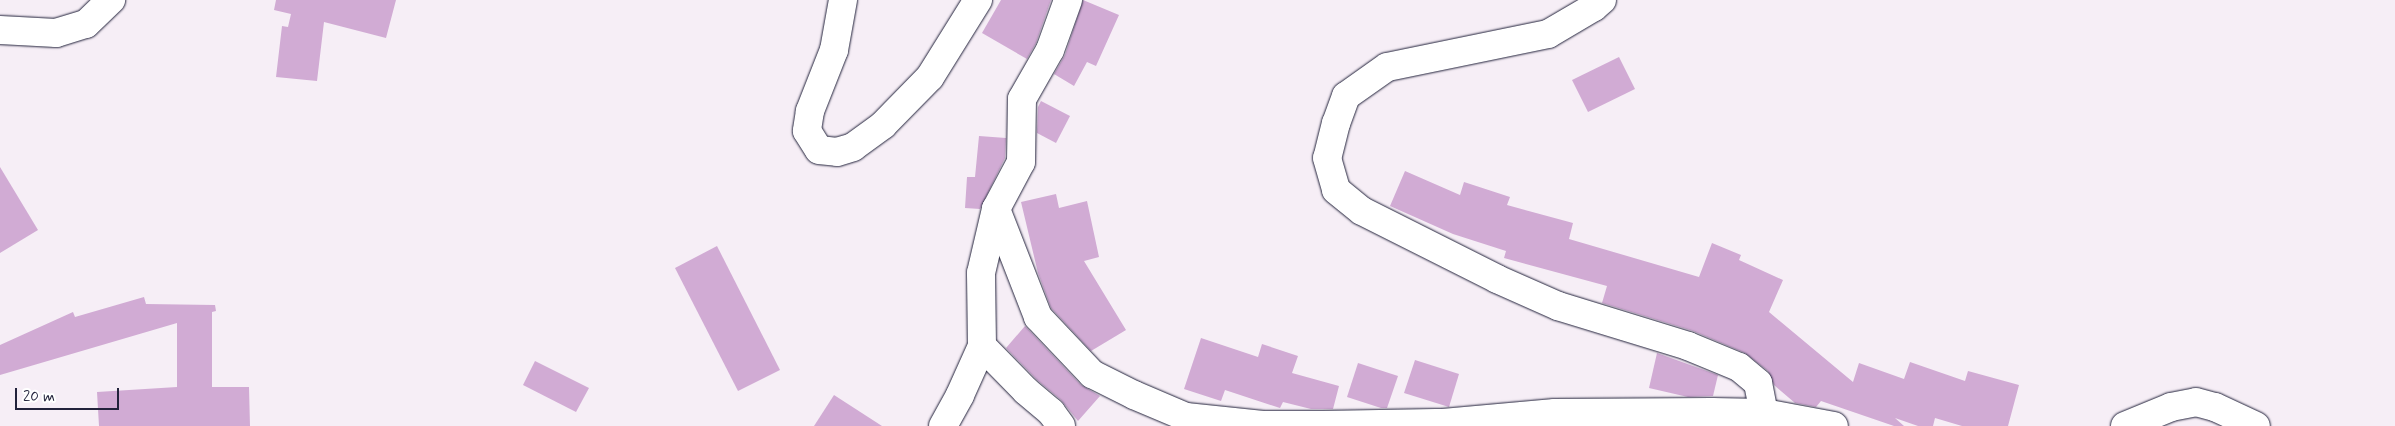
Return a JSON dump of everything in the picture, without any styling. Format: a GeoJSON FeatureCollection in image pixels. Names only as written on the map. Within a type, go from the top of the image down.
{"type":"FeatureCollection","features":[{"type":"Feature","properties":{"kind":"street"},"geometry":{"type":"LineString","coordinates":[[0,30],[56,33],[86,24],[111,0]]}},
{"type":"Feature","properties":{"kind":"street"},"geometry":{"type":"LineString","coordinates":[[843,0],[834,50],[810,111],[808,131],[819,150],[837,152],[853,147],[883,125],[930,77],[978,0]]}},
{"type":"Feature","properties":{"kind":"street"},"geometry":{"type":"LineString","coordinates":[[943,426],[960,395],[982,346],[981,273],[996,209],[1021,162],[1022,99],[1050,50],[1068,0]]}},
{"type":"Feature","properties":{"kind":"street"},"geometry":{"type":"LineString","coordinates":[[1602,0],[1594,8],[1548,34],[1387,67],[1346,96],[1336,123],[1327,158],[1336,190],[1362,211],[1497,279],[1558,306],[1688,346],[1739,368],[1758,382],[1758,420]]}},
{"type":"Feature","properties":{"kind":"street"},"geometry":{"type":"LineString","coordinates":[[996,209],[1038,317],[1092,374],[1134,395],[1186,417],[1263,425],[1323,425],[1443,423],[1555,413],[1758,420],[1834,426]]}},
{"type":"Feature","properties":{"kind":"street"},"geometry":{"type":"LineString","coordinates":[[982,346],[1051,412],[1061,426]]}},
{"type":"Feature","properties":{"kind":"street"},"geometry":{"type":"LineString","coordinates":[[2126,426],[2171,407],[2196,402],[2256,426]]}},
{"type":"Feature","properties":{"kind":"building"},"geometry":{"type":"Polygon","coordinates":[[[276,0],[396,0],[386,38],[324,22],[317,81],[276,77],[282,26],[288,27],[291,14],[274,10],[276,0]]]}},
{"type":"Feature","properties":{"kind":"building"},"geometry":{"type":"Polygon","coordinates":[[[1001,0],[1051,0],[1036,43],[1027,59],[982,33],[1001,0]]]}},
{"type":"Feature","properties":{"kind":"building"},"geometry":{"type":"Polygon","coordinates":[[[1083,0],[1119,15],[1096,66],[1087,62],[1074,86],[1054,74],[1065,55],[1083,0]]]}},
{"type":"Feature","properties":{"kind":"building"},"geometry":{"type":"Polygon","coordinates":[[[1619,57],[1635,89],[1588,112],[1572,80],[1619,57]]]}},
{"type":"Feature","properties":{"kind":"building"},"geometry":{"type":"Polygon","coordinates":[[[1041,101],[1070,116],[1056,143],[1037,133],[1038,107],[1041,101]]]}},
{"type":"Feature","properties":{"kind":"building"},"geometry":{"type":"Polygon","coordinates":[[[979,136],[1006,138],[1005,158],[980,209],[965,208],[967,177],[975,177],[979,136]]]}},
{"type":"Feature","properties":{"kind":"building"},"geometry":{"type":"Polygon","coordinates":[[[0,167],[38,230],[0,253],[0,167]]]}},
{"type":"Feature","properties":{"kind":"building"},"geometry":{"type":"Polygon","coordinates":[[[1405,171],[1460,195],[1464,182],[1510,197],[1507,205],[1573,223],[1569,239],[1699,277],[1712,243],[1741,255],[1739,260],[1783,280],[1769,312],[1853,382],[1859,363],[1904,379],[1910,362],[1965,381],[1968,371],[2019,385],[2008,426],[1962,426],[1935,418],[1933,426],[1918,426],[1895,418],[1904,426],[1894,426],[1821,401],[1816,407],[1795,403],[1774,385],[1768,371],[1745,353],[1693,331],[1602,303],[1607,286],[1504,258],[1506,251],[1453,234],[1390,206],[1405,171]]]}},
{"type":"Feature","properties":{"kind":"building"},"geometry":{"type":"Polygon","coordinates":[[[1056,194],[1059,208],[1087,201],[1099,257],[1084,261],[1126,330],[1091,351],[1051,308],[1038,273],[1021,202],[1056,194]]]}},
{"type":"Feature","properties":{"kind":"building"},"geometry":{"type":"Polygon","coordinates":[[[717,246],[780,370],[738,391],[675,268],[717,246]]]}},
{"type":"Feature","properties":{"kind":"building"},"geometry":{"type":"Polygon","coordinates":[[[144,297],[146,304],[215,305],[216,311],[212,312],[212,387],[249,387],[250,426],[99,426],[97,392],[177,387],[177,323],[0,375],[0,345],[73,312],[75,317],[144,297]]]}},
{"type":"Feature","properties":{"kind":"building"},"geometry":{"type":"Polygon","coordinates":[[[1025,326],[1081,385],[1100,396],[1078,421],[1061,400],[1037,380],[1006,348],[1025,326]]]}},
{"type":"Feature","properties":{"kind":"building"},"geometry":{"type":"Polygon","coordinates":[[[1201,338],[1258,357],[1262,344],[1298,356],[1292,373],[1339,386],[1333,409],[1311,409],[1283,402],[1280,408],[1225,390],[1221,401],[1184,389],[1201,338]]]}},
{"type":"Feature","properties":{"kind":"building"},"geometry":{"type":"Polygon","coordinates":[[[1657,353],[1718,375],[1713,396],[1688,397],[1649,388],[1657,353]]]}},
{"type":"Feature","properties":{"kind":"building"},"geometry":{"type":"Polygon","coordinates":[[[1415,360],[1459,374],[1449,407],[1404,393],[1415,360]]]}},
{"type":"Feature","properties":{"kind":"building"},"geometry":{"type":"Polygon","coordinates":[[[535,361],[589,388],[576,412],[523,385],[535,361]]]}},
{"type":"Feature","properties":{"kind":"building"},"geometry":{"type":"Polygon","coordinates":[[[1358,363],[1398,376],[1387,408],[1381,408],[1347,397],[1358,363]]]}},
{"type":"Feature","properties":{"kind":"building"},"geometry":{"type":"Polygon","coordinates":[[[834,395],[882,426],[814,426],[834,395]]]}}]}
